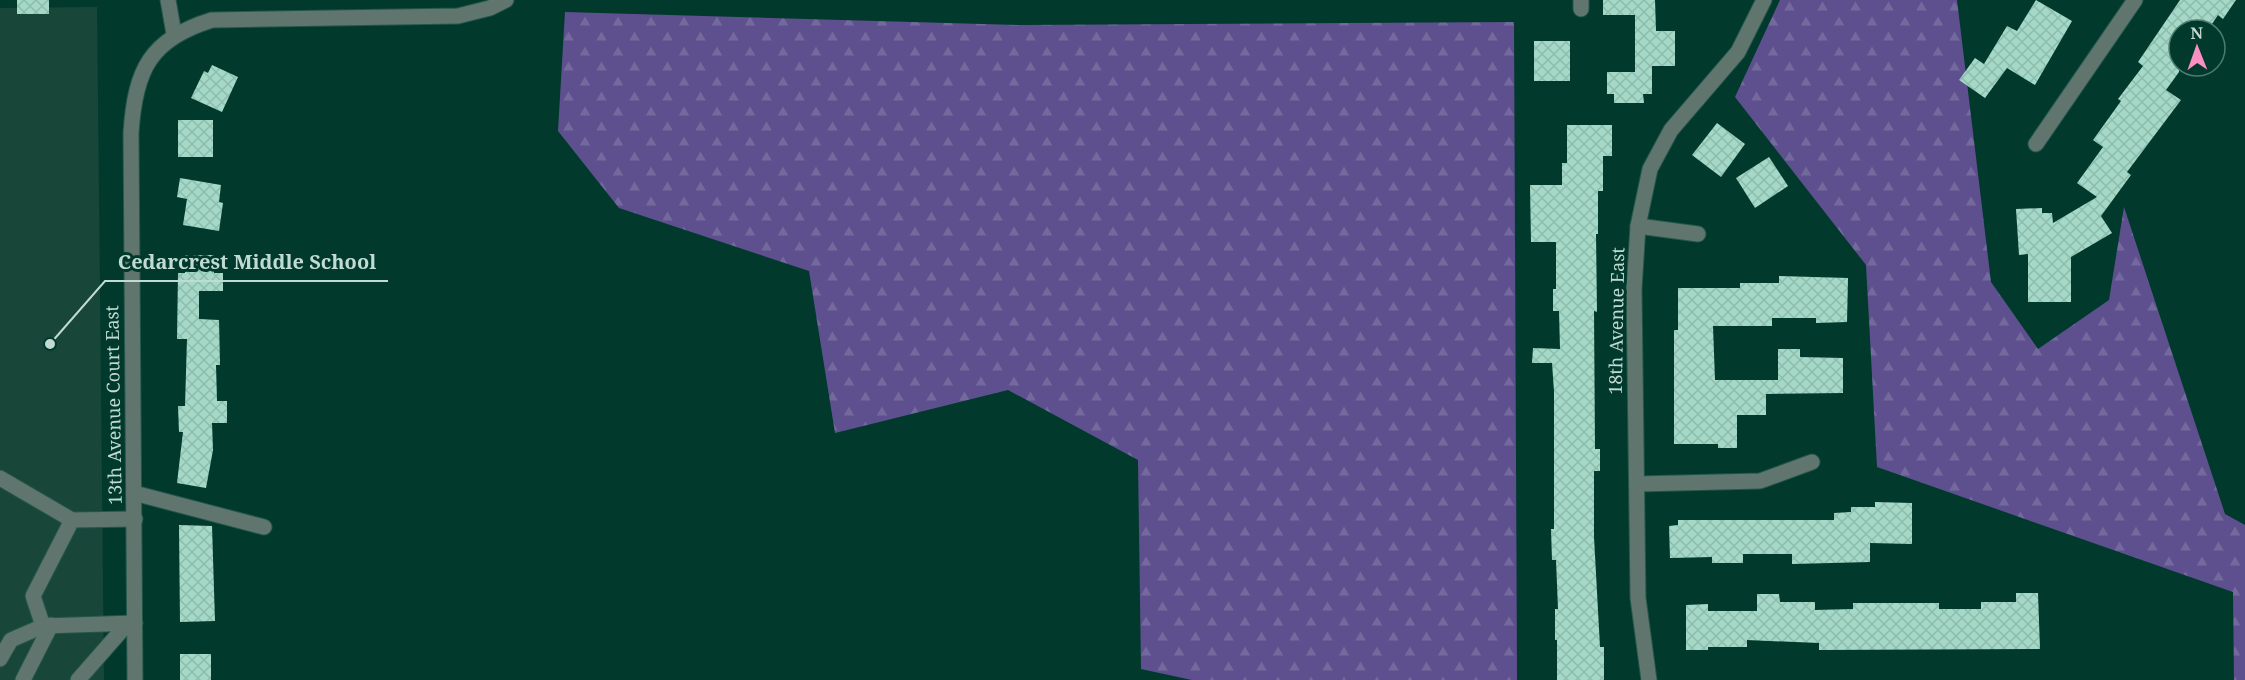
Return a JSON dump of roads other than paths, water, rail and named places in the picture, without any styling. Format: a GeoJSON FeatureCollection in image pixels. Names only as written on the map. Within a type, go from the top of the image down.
{"type":"FeatureCollection","features":[{"type":"Feature","properties":{"kind":"street"},"geometry":{"type":"LineString","coordinates":[[168,0],[174,34],[203,23],[229,18],[458,16],[490,8],[506,0]]}},
{"type":"Feature","properties":{"kind":"street","name":"18th Avenue East"},"geometry":{"type":"LineString","coordinates":[[1649,680],[1638,598],[1634,289],[1638,226],[1650,169],[1671,130],[1738,52],[1764,0]]}},
{"type":"Feature","properties":{"kind":"street"},"geometry":{"type":"LineString","coordinates":[[2036,144],[2134,0]]}},
{"type":"Feature","properties":{"kind":"street","name":"13th Avenue Court East"},"geometry":{"type":"LineString","coordinates":[[135,680],[131,623],[135,519],[132,108],[144,69],[164,42],[174,34]]}},
{"type":"Feature","properties":{"kind":"street"},"geometry":{"type":"LineString","coordinates":[[1638,226],[1698,234]]}},
{"type":"Feature","properties":{"kind":"street"},"geometry":{"type":"LineString","coordinates":[[1636,484],[1760,481],[1812,462]]}},
{"type":"Feature","properties":{"kind":"street"},"geometry":{"type":"LineString","coordinates":[[0,478],[72,520],[135,519]]}},
{"type":"Feature","properties":{"kind":"street"},"geometry":{"type":"LineString","coordinates":[[134,493],[264,527]]}},
{"type":"Feature","properties":{"kind":"street"},"geometry":{"type":"LineString","coordinates":[[23,680],[47,625],[33,596],[72,520]]}},
{"type":"Feature","properties":{"kind":"street"},"geometry":{"type":"LineString","coordinates":[[0,659],[11,640],[47,625],[131,623]]}},
{"type":"Feature","properties":{"kind":"street"},"geometry":{"type":"LineString","coordinates":[[78,680],[131,623]]}},
{"type":"Feature","properties":{"kind":"place","name":"Cedarcrest Middle School"},"geometry":{"type":"Point","coordinates":[50,344]}}]}
